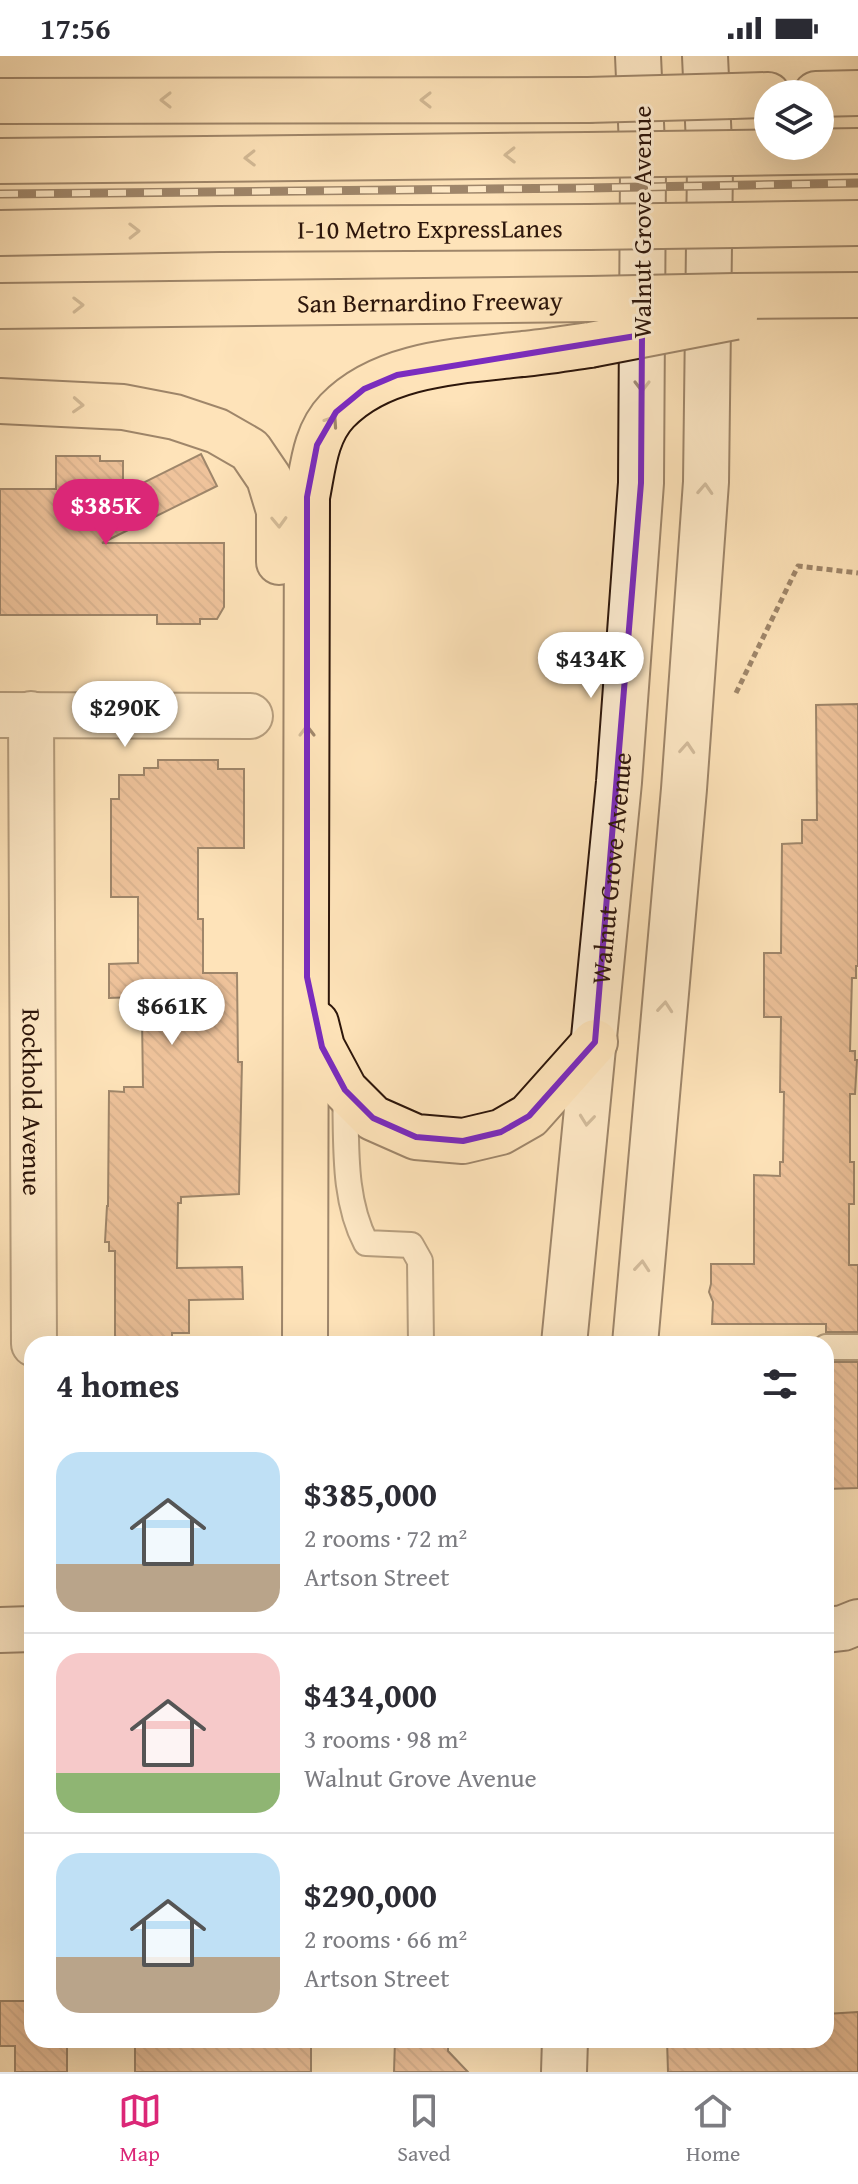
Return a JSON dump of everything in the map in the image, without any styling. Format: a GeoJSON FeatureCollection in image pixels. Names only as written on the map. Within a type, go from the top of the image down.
{"type":"FeatureCollection","features":[{"type":"Feature","properties":{"kind":"highway"},"geometry":{"type":"LineString","coordinates":[[834,94],[858,93]]}},
{"type":"Feature","properties":{"kind":"highway"},"geometry":{"type":"LineString","coordinates":[[0,101],[588,100],[750,96]]}},
{"type":"Feature","properties":{"kind":"highway"},"geometry":{"type":"LineString","coordinates":[[0,161],[858,151]]}},
{"type":"Feature","properties":{"kind":"highway","name":"I-10 Metro ExpressLanes"},"geometry":{"type":"LineString","coordinates":[[0,233],[858,223]]}},
{"type":"Feature","properties":{"kind":"highway","name":"San Bernardino Freeway"},"geometry":{"type":"LineString","coordinates":[[0,306],[590,299],[746,302],[858,295]]}},
{"type":"Feature","properties":{"kind":"highway"},"geometry":{"type":"LineString","coordinates":[[305,1336],[307,497],[317,445],[336,412],[364,389],[397,375],[449,362],[590,345],[746,302]]}},
{"type":"Feature","properties":{"kind":"highway"},"geometry":{"type":"LineString","coordinates":[[0,401],[123,407],[175,417],[217,431],[250,450],[269,478],[279,511],[280,1336]]}},
{"type":"Feature","properties":{"kind":"highway"},"geometry":{"type":"LineString","coordinates":[[307,977],[322,1047],[345,1090],[373,1118],[416,1137],[463,1141],[501,1132],[529,1116],[595,1042]]}},
{"type":"Feature","properties":{"kind":"main road","name":"Walnut Grove Avenue"},"geometry":{"type":"LineString","coordinates":[[565,1336],[619,782],[641,483],[643,168],[638,56]]}},
{"type":"Feature","properties":{"kind":"main road"},"geometry":{"type":"LineString","coordinates":[[636,1336],[683,804],[706,482],[710,166],[705,56]]}},
{"type":"Feature","properties":{"kind":"main road"},"geometry":{"type":"LineString","coordinates":[[15,714],[250,716]]}},
{"type":"Feature","properties":{"kind":"main road","name":"Rockhold Avenue"},"geometry":{"type":"LineString","coordinates":[[15,714],[34,1336]]}},
{"type":"Feature","properties":{"kind":"main road"},"geometry":{"type":"LineString","coordinates":[[834,1629],[858,1622]]}},
{"type":"Feature","properties":{"kind":"main road"},"geometry":{"type":"LineString","coordinates":[[0,1630],[24,1629]]}},
{"type":"Feature","properties":{"kind":"main road"},"geometry":{"type":"LineString","coordinates":[[564,2072],[565,2048]]}},
{"type":"Feature","properties":{"kind":"lane"},"geometry":{"type":"LineString","coordinates":[[345,1090],[348,1180],[356,1223],[366,1243],[411,1245],[420,1261],[421,1336]]}},
{"type":"Feature","properties":{"kind":"lane"},"geometry":{"type":"LineString","coordinates":[[834,1347],[858,1347]]}},
{"type":"Feature","properties":{"kind":"path"},"geometry":{"type":"LineString","coordinates":[[732,701],[798,566],[858,573]]}},
{"type":"Feature","properties":{"kind":"highlighted area"},"geometry":{"type":"Polygon","coordinates":[[[642,335],[641,483],[595,1042],[529,1116],[501,1132],[463,1141],[416,1137],[373,1118],[345,1090],[322,1047],[307,977],[307,497],[317,445],[336,412],[364,389],[397,375],[642,335]]]}},
{"type":"Feature","properties":{"kind":"building"},"geometry":{"type":"Polygon","coordinates":[[[201,454],[217,486],[102,543],[224,543],[224,607],[217,619],[200,619],[200,624],[157,624],[157,615],[0,615],[0,489],[56,489],[56,456],[100,456],[100,461],[123,461],[123,493],[201,454]]]}},
{"type":"Feature","properties":{"kind":"building"},"geometry":{"type":"Polygon","coordinates":[[[858,704],[858,966],[856,978],[852,978],[850,1051],[855,1051],[857,1060],[855,1094],[850,1094],[850,1162],[854,1162],[854,1204],[849,1204],[849,1265],[858,1265],[858,1332],[826,1332],[826,1324],[712,1324],[713,1302],[709,1292],[711,1264],[754,1264],[754,1175],[780,1176],[780,1162],[783,1162],[781,1017],[764,1017],[764,953],[781,953],[782,844],[802,843],[802,820],[817,820],[816,705],[858,704]]]}},
{"type":"Feature","properties":{"kind":"building"},"geometry":{"type":"Polygon","coordinates":[[[158,760],[218,760],[218,769],[244,769],[244,848],[198,848],[198,919],[203,919],[203,973],[237,973],[238,1062],[242,1062],[239,1194],[181,1197],[181,1203],[178,1203],[177,1268],[242,1267],[243,1299],[189,1300],[189,1333],[115,1336],[115,1251],[109,1251],[109,1242],[105,1242],[109,1091],[124,1092],[124,1087],[143,1087],[142,1018],[136,1018],[136,997],[109,998],[109,964],[138,963],[138,897],[111,897],[111,799],[119,799],[119,775],[144,775],[144,768],[158,768],[158,760]]]}},
{"type":"Feature","properties":{"kind":"building"},"geometry":{"type":"Polygon","coordinates":[[[834,1362],[858,1362],[858,1488],[834,1489],[834,1362]]]}},
{"type":"Feature","properties":{"kind":"building"},"geometry":{"type":"Polygon","coordinates":[[[0,2001],[24,2001],[24,2048],[67,2048],[67,2072],[15,2072],[15,2046],[0,2046],[0,2001]]]}},
{"type":"Feature","properties":{"kind":"building"},"geometry":{"type":"Polygon","coordinates":[[[858,2012],[858,2072],[668,2072],[667,2048],[834,2048],[834,2014],[858,2012]]]}},
{"type":"Feature","properties":{"kind":"building"},"geometry":{"type":"Polygon","coordinates":[[[135,2048],[311,2048],[311,2072],[135,2072],[135,2048]]]}},
{"type":"Feature","properties":{"kind":"building"},"geometry":{"type":"Polygon","coordinates":[[[395,2048],[448,2048],[468,2072],[394,2072],[395,2048]]]}},
{"type":"Feature","properties":{"kind":"railway"},"geometry":{"type":"LineString","coordinates":[[0,194],[858,183]]}}]}
